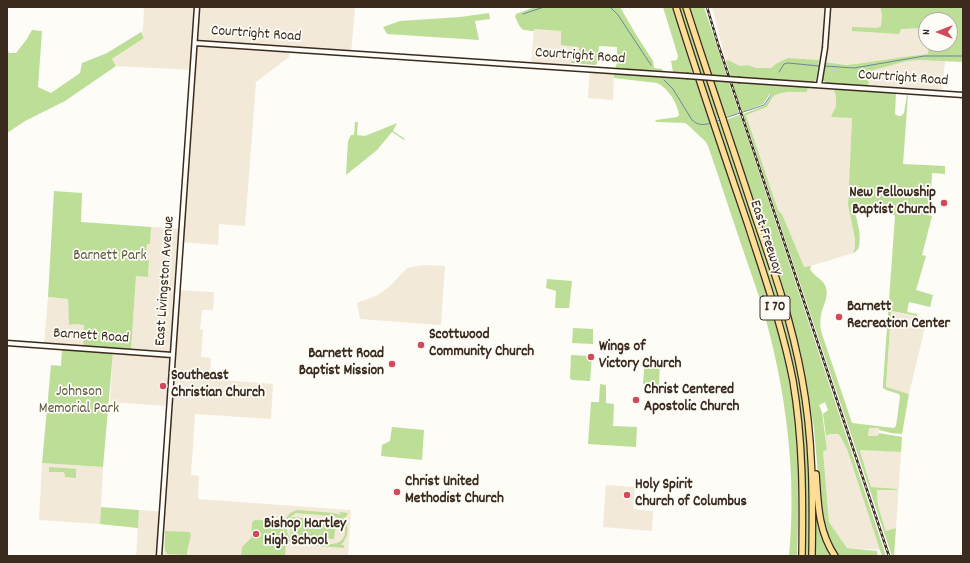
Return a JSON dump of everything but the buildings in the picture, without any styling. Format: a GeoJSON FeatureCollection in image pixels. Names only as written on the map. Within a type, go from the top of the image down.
{"type":"FeatureCollection","features":[{"type":"Feature","properties":{"kind":"highway","name":"East Freeway"},"geometry":{"type":"LineString","coordinates":[[676,7],[774,305],[789,362],[801,445],[803,494],[802,556]]}},
{"type":"Feature","properties":{"kind":"highway","name":"East Freeway"},"geometry":{"type":"LineString","coordinates":[[686,7],[791,326],[805,397],[812,461],[812,556]]}},
{"type":"Feature","properties":{"kind":"highway"},"geometry":{"type":"LineString","coordinates":[[812,461],[816,467],[817,505],[820,524],[826,540],[835,556]]}},
{"type":"Feature","properties":{"kind":"street","name":"East Livingston Avenue"},"geometry":{"type":"LineString","coordinates":[[159,556],[197,7]]}},
{"type":"Feature","properties":{"kind":"street"},"geometry":{"type":"LineString","coordinates":[[819,85],[828,7]]}},
{"type":"Feature","properties":{"kind":"street","name":"Courtright Road"},"geometry":{"type":"LineString","coordinates":[[195,43],[963,95]]}},
{"type":"Feature","properties":{"kind":"street","name":"Barnett Road"},"geometry":{"type":"LineString","coordinates":[[7,343],[172,355]]}},
{"type":"Feature","properties":{"kind":"shaded area"},"geometry":{"type":"Polygon","coordinates":[[[144,7],[355,7],[351,53],[290,49],[289,57],[256,82],[245,226],[219,224],[218,245],[181,242],[177,290],[214,292],[213,310],[202,310],[200,329],[203,330],[201,357],[211,358],[210,379],[273,384],[271,419],[195,414],[191,475],[199,476],[198,499],[351,510],[348,556],[136,556],[139,510],[165,512],[166,497],[163,496],[168,406],[110,402],[113,352],[114,349],[131,349],[136,276],[148,277],[149,260],[145,260],[147,243],[150,243],[151,227],[182,229],[193,70],[116,66],[112,59],[144,38],[141,32],[143,31],[144,7]]]}},
{"type":"Feature","properties":{"kind":"shaded area"},"geometry":{"type":"Polygon","coordinates":[[[712,7],[880,7],[882,14],[881,26],[877,28],[852,27],[901,29],[918,28],[918,52],[928,52],[928,54],[845,65],[819,60],[788,58],[777,63],[771,68],[756,68],[748,65],[740,66],[728,60],[726,61],[712,7]]]}},
{"type":"Feature","properties":{"kind":"shaded area"},"geometry":{"type":"Polygon","coordinates":[[[534,29],[562,31],[579,47],[578,61],[571,61],[571,68],[531,65],[534,29]]]}},
{"type":"Feature","properties":{"kind":"shaded area"},"geometry":{"type":"Polygon","coordinates":[[[907,61],[945,61],[942,92],[868,87],[869,71],[907,61]]]}},
{"type":"Feature","properties":{"kind":"shaded area"},"geometry":{"type":"Polygon","coordinates":[[[590,69],[614,71],[613,100],[588,98],[590,69]]]}},
{"type":"Feature","properties":{"kind":"shaded area"},"geometry":{"type":"Polygon","coordinates":[[[808,87],[833,88],[836,96],[836,106],[833,113],[852,118],[848,205],[855,239],[855,248],[853,253],[804,268],[782,214],[778,210],[746,114],[767,107],[773,97],[777,94],[807,92],[808,87]]]}},
{"type":"Feature","properties":{"kind":"shaded area"},"geometry":{"type":"Polygon","coordinates":[[[423,265],[445,266],[441,325],[360,319],[357,303],[378,295],[391,285],[407,268],[423,265]]]}},
{"type":"Feature","properties":{"kind":"shaded area"},"geometry":{"type":"Polygon","coordinates":[[[48,297],[68,299],[69,325],[84,325],[83,350],[44,346],[48,297]]]}},
{"type":"Feature","properties":{"kind":"shaded area"},"geometry":{"type":"Polygon","coordinates":[[[892,311],[927,319],[909,394],[886,388],[892,311]]]}},
{"type":"Feature","properties":{"kind":"shaded area"},"geometry":{"type":"Polygon","coordinates":[[[869,428],[879,428],[878,436],[868,436],[869,428]]]}},
{"type":"Feature","properties":{"kind":"shaded area"},"geometry":{"type":"Polygon","coordinates":[[[830,434],[838,434],[847,449],[881,550],[847,548],[829,522],[823,450],[827,450],[825,437],[830,434]]]}},
{"type":"Feature","properties":{"kind":"shaded area"},"geometry":{"type":"Polygon","coordinates":[[[861,449],[901,452],[896,528],[886,531],[878,506],[877,489],[897,490],[871,487],[860,451],[861,449]]]}},
{"type":"Feature","properties":{"kind":"shaded area"},"geometry":{"type":"Polygon","coordinates":[[[42,463],[103,467],[100,524],[39,520],[42,463]]]}},
{"type":"Feature","properties":{"kind":"shaded area"},"geometry":{"type":"Polygon","coordinates":[[[606,485],[635,487],[633,509],[653,511],[652,531],[603,527],[606,485]]]}},
{"type":"Feature","properties":{"kind":"green space"},"geometry":{"type":"Polygon","coordinates":[[[535,7],[620,7],[653,61],[654,68],[662,69],[663,72],[615,69],[617,63],[617,47],[599,46],[597,64],[595,65],[571,63],[571,61],[578,61],[579,47],[561,45],[561,31],[534,29],[534,31],[529,31],[521,28],[515,16],[516,14],[535,7]]]}},
{"type":"Feature","properties":{"kind":"green space"},"geometry":{"type":"Polygon","coordinates":[[[663,7],[672,7],[693,74],[673,72],[671,61],[677,60],[678,56],[663,7]]]}},
{"type":"Feature","properties":{"kind":"green space"},"geometry":{"type":"Polygon","coordinates":[[[679,7],[683,7],[719,119],[717,120],[679,7]]]}},
{"type":"Feature","properties":{"kind":"green space"},"geometry":{"type":"Polygon","coordinates":[[[690,7],[704,7],[739,113],[726,117],[690,7]]]}},
{"type":"Feature","properties":{"kind":"green space"},"geometry":{"type":"Polygon","coordinates":[[[880,7],[963,7],[963,62],[919,60],[907,61],[870,71],[868,87],[827,84],[823,80],[826,62],[845,65],[928,54],[928,52],[958,52],[958,12],[918,12],[918,28],[901,29],[899,34],[852,31],[852,27],[877,28],[881,26],[882,14],[880,7]]]}},
{"type":"Feature","properties":{"kind":"green space"},"geometry":{"type":"Polygon","coordinates":[[[489,13],[490,19],[475,21],[479,40],[387,34],[383,27],[400,21],[460,17],[489,13]]]}},
{"type":"Feature","properties":{"kind":"green space"},"geometry":{"type":"Polygon","coordinates":[[[32,30],[42,31],[38,87],[51,93],[80,73],[82,63],[107,53],[141,32],[144,38],[112,59],[116,66],[65,101],[25,121],[7,133],[7,49],[9,53],[16,53],[32,30]]]}},
{"type":"Feature","properties":{"kind":"green space"},"geometry":{"type":"Polygon","coordinates":[[[788,58],[819,60],[816,80],[813,82],[807,82],[731,77],[726,61],[728,60],[740,66],[748,65],[756,68],[771,68],[777,63],[788,58]]]}},
{"type":"Feature","properties":{"kind":"green space"},"geometry":{"type":"Polygon","coordinates":[[[614,73],[695,79],[760,272],[785,360],[793,405],[797,443],[797,556],[789,556],[792,495],[788,433],[784,403],[772,342],[761,304],[708,146],[706,142],[685,123],[655,121],[677,117],[679,115],[676,105],[665,88],[657,83],[614,78],[614,73]]]}},
{"type":"Feature","properties":{"kind":"green space"},"geometry":{"type":"Polygon","coordinates":[[[732,82],[808,87],[807,92],[777,94],[773,97],[767,107],[746,115],[778,210],[782,214],[804,267],[811,266],[810,269],[812,272],[825,285],[827,295],[820,323],[821,331],[852,423],[894,428],[896,426],[900,397],[899,394],[883,388],[895,216],[888,211],[854,209],[860,240],[857,250],[853,253],[855,248],[855,239],[848,205],[852,118],[831,117],[836,106],[836,96],[833,88],[896,92],[895,114],[898,116],[901,116],[904,113],[908,95],[903,164],[945,166],[945,174],[932,173],[931,191],[935,192],[928,215],[932,216],[922,255],[926,256],[916,290],[933,295],[930,307],[909,302],[907,312],[917,314],[917,316],[891,312],[886,387],[909,394],[902,434],[879,430],[879,428],[869,428],[868,436],[878,436],[879,433],[902,437],[901,452],[860,451],[871,487],[897,489],[877,490],[878,506],[886,531],[896,528],[894,556],[892,556],[743,114],[764,106],[772,95],[770,94],[763,104],[742,112],[732,82]]]}},
{"type":"Feature","properties":{"kind":"green space"},"geometry":{"type":"Polygon","coordinates":[[[740,115],[886,556],[882,556],[847,449],[838,434],[830,434],[826,436],[823,414],[828,410],[825,402],[819,405],[822,412],[827,450],[823,451],[829,522],[847,548],[877,551],[878,556],[837,556],[830,545],[822,522],[814,428],[801,353],[780,279],[727,119],[740,115]]]}},
{"type":"Feature","properties":{"kind":"green space"},"geometry":{"type":"Polygon","coordinates":[[[720,121],[785,319],[800,386],[808,463],[809,556],[805,556],[805,460],[801,413],[793,365],[773,292],[717,122],[720,121]]]}},
{"type":"Feature","properties":{"kind":"green space"},"geometry":{"type":"Polygon","coordinates":[[[355,122],[358,122],[357,135],[365,136],[397,123],[393,131],[405,139],[404,140],[392,132],[377,150],[346,175],[348,141],[351,135],[354,135],[355,122]]]}},
{"type":"Feature","properties":{"kind":"green space","name":"Barnett Park"},"geometry":{"type":"Polygon","coordinates":[[[54,191],[82,193],[81,222],[151,227],[150,244],[147,244],[145,260],[149,260],[148,277],[136,276],[131,350],[83,347],[84,325],[69,325],[68,299],[48,297],[54,191]]]}},
{"type":"Feature","properties":{"kind":"green space"},"geometry":{"type":"Polygon","coordinates":[[[547,279],[572,281],[569,308],[555,308],[556,291],[546,288],[547,279]]]}},
{"type":"Feature","properties":{"kind":"green space"},"geometry":{"type":"Polygon","coordinates":[[[573,328],[593,329],[593,344],[572,343],[573,328]]]}},
{"type":"Feature","properties":{"kind":"green space","name":"Johnson Memorial Park"},"geometry":{"type":"Polygon","coordinates":[[[62,349],[113,352],[103,467],[42,463],[51,365],[61,366],[62,349]]]}},
{"type":"Feature","properties":{"kind":"green space"},"geometry":{"type":"Polygon","coordinates":[[[571,355],[592,356],[590,381],[572,380],[570,378],[571,355]]]}},
{"type":"Feature","properties":{"kind":"green space"},"geometry":{"type":"Polygon","coordinates":[[[645,357],[660,359],[659,386],[643,384],[645,357]]]}},
{"type":"Feature","properties":{"kind":"green space"},"geometry":{"type":"Polygon","coordinates":[[[600,384],[606,385],[606,403],[614,404],[613,426],[637,427],[636,447],[588,444],[591,402],[599,402],[600,384]]]}},
{"type":"Feature","properties":{"kind":"green space"},"geometry":{"type":"Polygon","coordinates":[[[392,427],[424,430],[422,460],[381,456],[382,445],[390,441],[392,427]]]}},
{"type":"Feature","properties":{"kind":"green space"},"geometry":{"type":"Polygon","coordinates":[[[49,467],[76,469],[76,478],[65,477],[63,472],[49,472],[49,467]]]}},
{"type":"Feature","properties":{"kind":"green space"},"geometry":{"type":"Polygon","coordinates":[[[101,507],[139,510],[138,528],[100,524],[101,507]]]}},
{"type":"Feature","properties":{"kind":"green space"},"geometry":{"type":"Polygon","coordinates":[[[298,510],[341,515],[339,512],[348,513],[345,518],[342,516],[345,519],[348,530],[346,538],[341,545],[344,545],[344,548],[295,544],[290,541],[284,532],[284,526],[285,521],[292,512],[298,510]],[[296,513],[289,518],[287,533],[290,537],[291,517],[293,517],[291,538],[293,540],[315,544],[337,543],[344,537],[345,529],[341,521],[333,516],[296,513]]]}},
{"type":"Feature","properties":{"kind":"green space"},"geometry":{"type":"Polygon","coordinates":[[[816,515],[822,536],[833,556],[815,556],[816,515]]]}},
{"type":"Feature","properties":{"kind":"green space"},"geometry":{"type":"Polygon","coordinates":[[[293,517],[336,521],[334,539],[292,536],[293,517]]]}},
{"type":"Feature","properties":{"kind":"green space"},"geometry":{"type":"Polygon","coordinates":[[[255,520],[281,521],[283,523],[283,534],[286,540],[285,556],[241,555],[242,547],[251,538],[252,522],[255,520]]]}},
{"type":"Feature","properties":{"kind":"green space"},"geometry":{"type":"Polygon","coordinates":[[[165,531],[189,532],[191,534],[187,555],[167,554],[165,551],[165,531]]]}},
{"type":"Feature","properties":{"kind":"waterway"},"geometry":{"type":"LineString","coordinates":[[523,14],[544,7]]}},
{"type":"Feature","properties":{"kind":"waterway"},"geometry":{"type":"LineString","coordinates":[[610,7],[618,15],[651,65]]}},
{"type":"Feature","properties":{"kind":"waterway"},"geometry":{"type":"LineString","coordinates":[[825,66],[854,68],[924,56],[963,56]]}},
{"type":"Feature","properties":{"kind":"waterway"},"geometry":{"type":"LineString","coordinates":[[779,72],[784,64],[788,63],[819,66]]}},
{"type":"Feature","properties":{"kind":"waterway"},"geometry":{"type":"LineString","coordinates":[[664,80],[673,89],[692,120],[702,124],[712,123]]}},
{"type":"Feature","properties":{"kind":"waterway"},"geometry":{"type":"LineString","coordinates":[[725,118],[764,105],[771,95]]}},
{"type":"Feature","properties":{"kind":"waterway"},"geometry":{"type":"LineString","coordinates":[[715,122],[722,119]]}},
{"type":"Feature","properties":{"kind":"railway"},"geometry":{"type":"LineString","coordinates":[[707,7],[718,44],[889,556]]}},
{"type":"Feature","properties":{"kind":"place","name":"New Fellowship Baptist Church"},"geometry":{"type":"Point","coordinates":[944,203]}},
{"type":"Feature","properties":{"kind":"place","name":"Barnett Recreation Center"},"geometry":{"type":"Point","coordinates":[839,317]}},
{"type":"Feature","properties":{"kind":"place","name":"Scottwood Community Church"},"geometry":{"type":"Point","coordinates":[421,345]}},
{"type":"Feature","properties":{"kind":"place","name":"Wings of Victory Church"},"geometry":{"type":"Point","coordinates":[591,357]}},
{"type":"Feature","properties":{"kind":"place","name":"Barnett Road Baptist Mission"},"geometry":{"type":"Point","coordinates":[392,364]}},
{"type":"Feature","properties":{"kind":"place","name":"Southeast Christian Church"},"geometry":{"type":"Point","coordinates":[163,386]}},
{"type":"Feature","properties":{"kind":"place","name":"Christ Centered Apostolic Church"},"geometry":{"type":"Point","coordinates":[636,400]}},
{"type":"Feature","properties":{"kind":"place","name":"Christ United Methodist Church"},"geometry":{"type":"Point","coordinates":[397,492]}},
{"type":"Feature","properties":{"kind":"place","name":"Holy Spirit Church of Columbus"},"geometry":{"type":"Point","coordinates":[627,495]}},
{"type":"Feature","properties":{"kind":"place","name":"Bishop Hartley High School"},"geometry":{"type":"Point","coordinates":[256,534]}}]}
